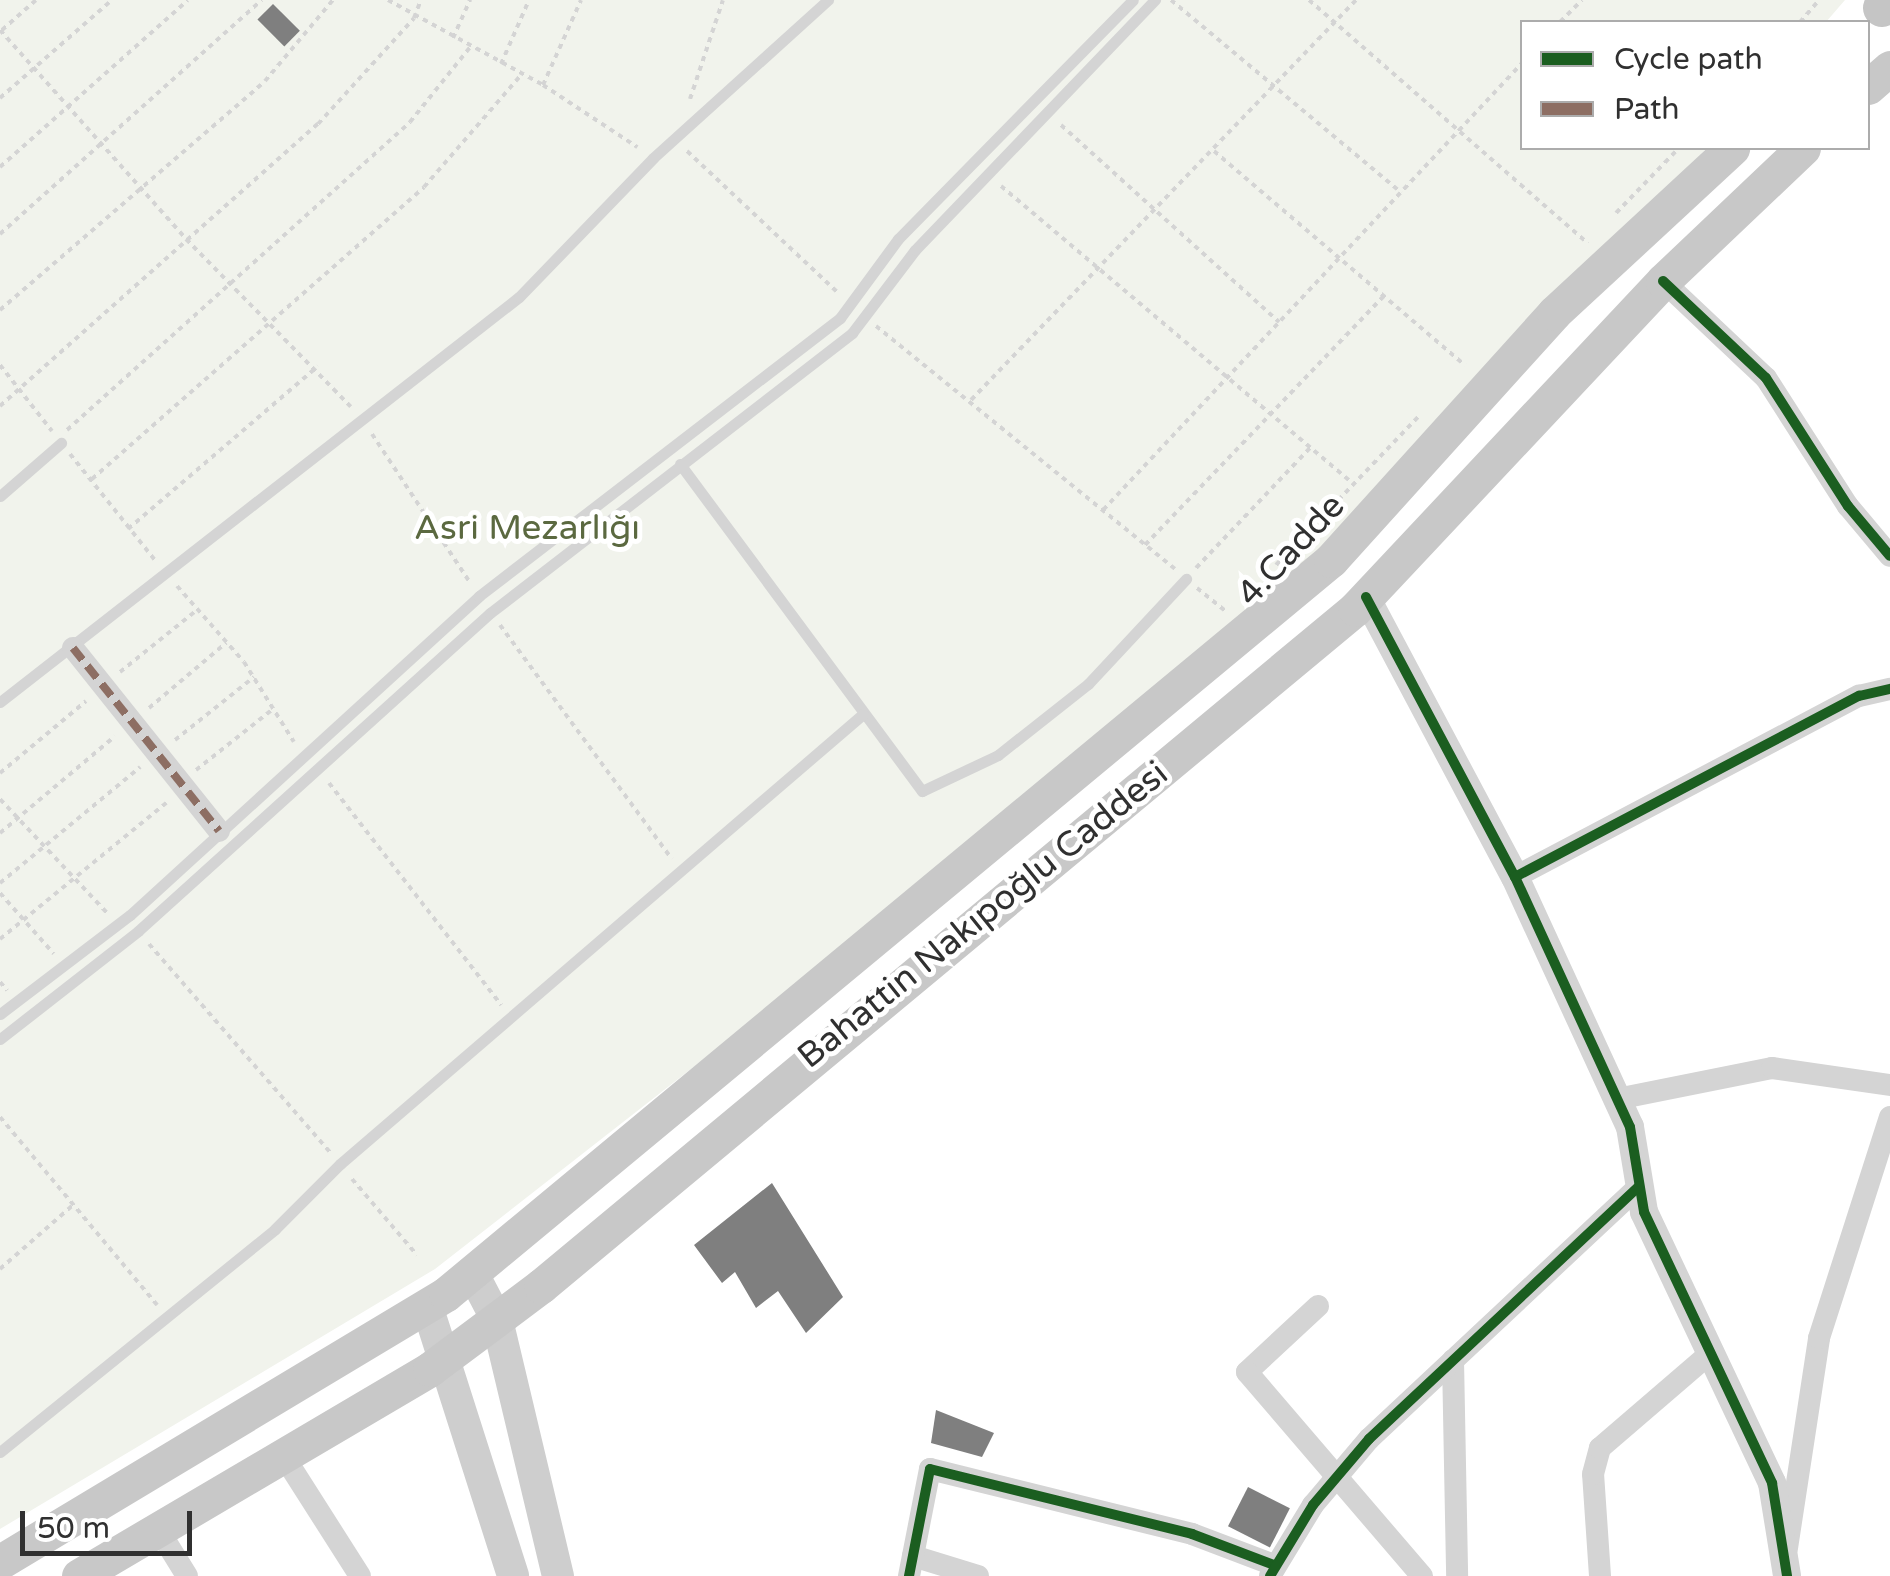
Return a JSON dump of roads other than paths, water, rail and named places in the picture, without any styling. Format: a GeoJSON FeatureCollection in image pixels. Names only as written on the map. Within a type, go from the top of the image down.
{"type":"FeatureCollection","features":[{"type":"Feature","properties":{"kind":"main road"},"geometry":{"type":"LineString","coordinates":[[1870,85],[1890,68]]}},
{"type":"Feature","properties":{"kind":"main road","name":"Bahattin Nakıpoğlu Caddesi"},"geometry":{"type":"LineString","coordinates":[[0,1562],[426,1306],[472,1272],[1331,560],[1554,314],[1730,150]]}},
{"type":"Feature","properties":{"kind":"main road","name":"Bahattin Nakıpoğlu Caddesi"},"geometry":{"type":"LineString","coordinates":[[78,1576],[444,1359],[497,1320],[1366,596],[1663,281],[1801,150]]}},
{"type":"Feature","properties":{"kind":"main road"},"geometry":{"type":"LineString","coordinates":[[472,1272],[497,1320],[558,1576]]}},
{"type":"Feature","properties":{"kind":"main road"},"geometry":{"type":"LineString","coordinates":[[426,1306],[513,1576]]}},
{"type":"Feature","properties":{"kind":"street"},"geometry":{"type":"LineString","coordinates":[[1663,281],[1766,378],[1848,506],[1890,556]]}},
{"type":"Feature","properties":{"kind":"street"},"geometry":{"type":"LineString","coordinates":[[1366,596],[1516,877],[1630,1127],[1644,1212],[1708,1355],[1772,1483],[1786,1569]]}},
{"type":"Feature","properties":{"kind":"street"},"geometry":{"type":"LineString","coordinates":[[73,648],[219,831]]}},
{"type":"Feature","properties":{"kind":"street"},"geometry":{"type":"LineString","coordinates":[[1516,877],[1859,696],[1890,689]]}},
{"type":"Feature","properties":{"kind":"street"},"geometry":{"type":"LineString","coordinates":[[1617,1099],[1772,1068],[1890,1085]]}},
{"type":"Feature","properties":{"kind":"street"},"geometry":{"type":"LineString","coordinates":[[1786,1569],[1819,1338],[1890,1117]]}},
{"type":"Feature","properties":{"kind":"street"},"geometry":{"type":"LineString","coordinates":[[978,1576],[911,1566],[930,1469],[1192,1534],[1272,1570],[1338,1474],[1453,1360],[1640,1186]]}},
{"type":"Feature","properties":{"kind":"street"},"geometry":{"type":"LineString","coordinates":[[1318,1306],[1248,1372],[1422,1576]]}},
{"type":"Feature","properties":{"kind":"street"},"geometry":{"type":"LineString","coordinates":[[1600,1576],[1593,1474],[1600,1448],[1708,1355]]}},
{"type":"Feature","properties":{"kind":"street"},"geometry":{"type":"LineString","coordinates":[[1453,1360],[1457,1576]]}},
{"type":"Feature","properties":{"kind":"street"},"geometry":{"type":"LineString","coordinates":[[283,1455],[360,1576]]}},
{"type":"Feature","properties":{"kind":"street"},"geometry":{"type":"LineString","coordinates":[[158,1529],[187,1576]]}},
{"type":"Feature","properties":{"kind":"lane"},"geometry":{"type":"LineString","coordinates":[[0,702],[519,297],[654,158],[828,0]]}},
{"type":"Feature","properties":{"kind":"lane"},"geometry":{"type":"LineString","coordinates":[[0,1014],[117,924],[300,753],[479,596],[852,306],[898,239],[1133,0]]}},
{"type":"Feature","properties":{"kind":"lane"},"geometry":{"type":"LineString","coordinates":[[0,1038],[138,931],[315,766],[490,613],[866,318],[915,250],[1050,115],[1155,0]]}},
{"type":"Feature","properties":{"kind":"lane"},"geometry":{"type":"LineString","coordinates":[[0,496],[62,444]]}},
{"type":"Feature","properties":{"kind":"lane"},"geometry":{"type":"LineString","coordinates":[[680,464],[922,791],[998,755],[1088,684],[1186,579]]}},
{"type":"Feature","properties":{"kind":"lane"},"geometry":{"type":"LineString","coordinates":[[0,1452],[27,1436],[165,1315],[276,1229],[340,1164],[513,1020],[862,714]]}},
{"type":"Feature","properties":{"kind":"park label","name":"Asri Mezarlığı"},"geometry":{"type":"Point","coordinates":[527,528]}}]}
